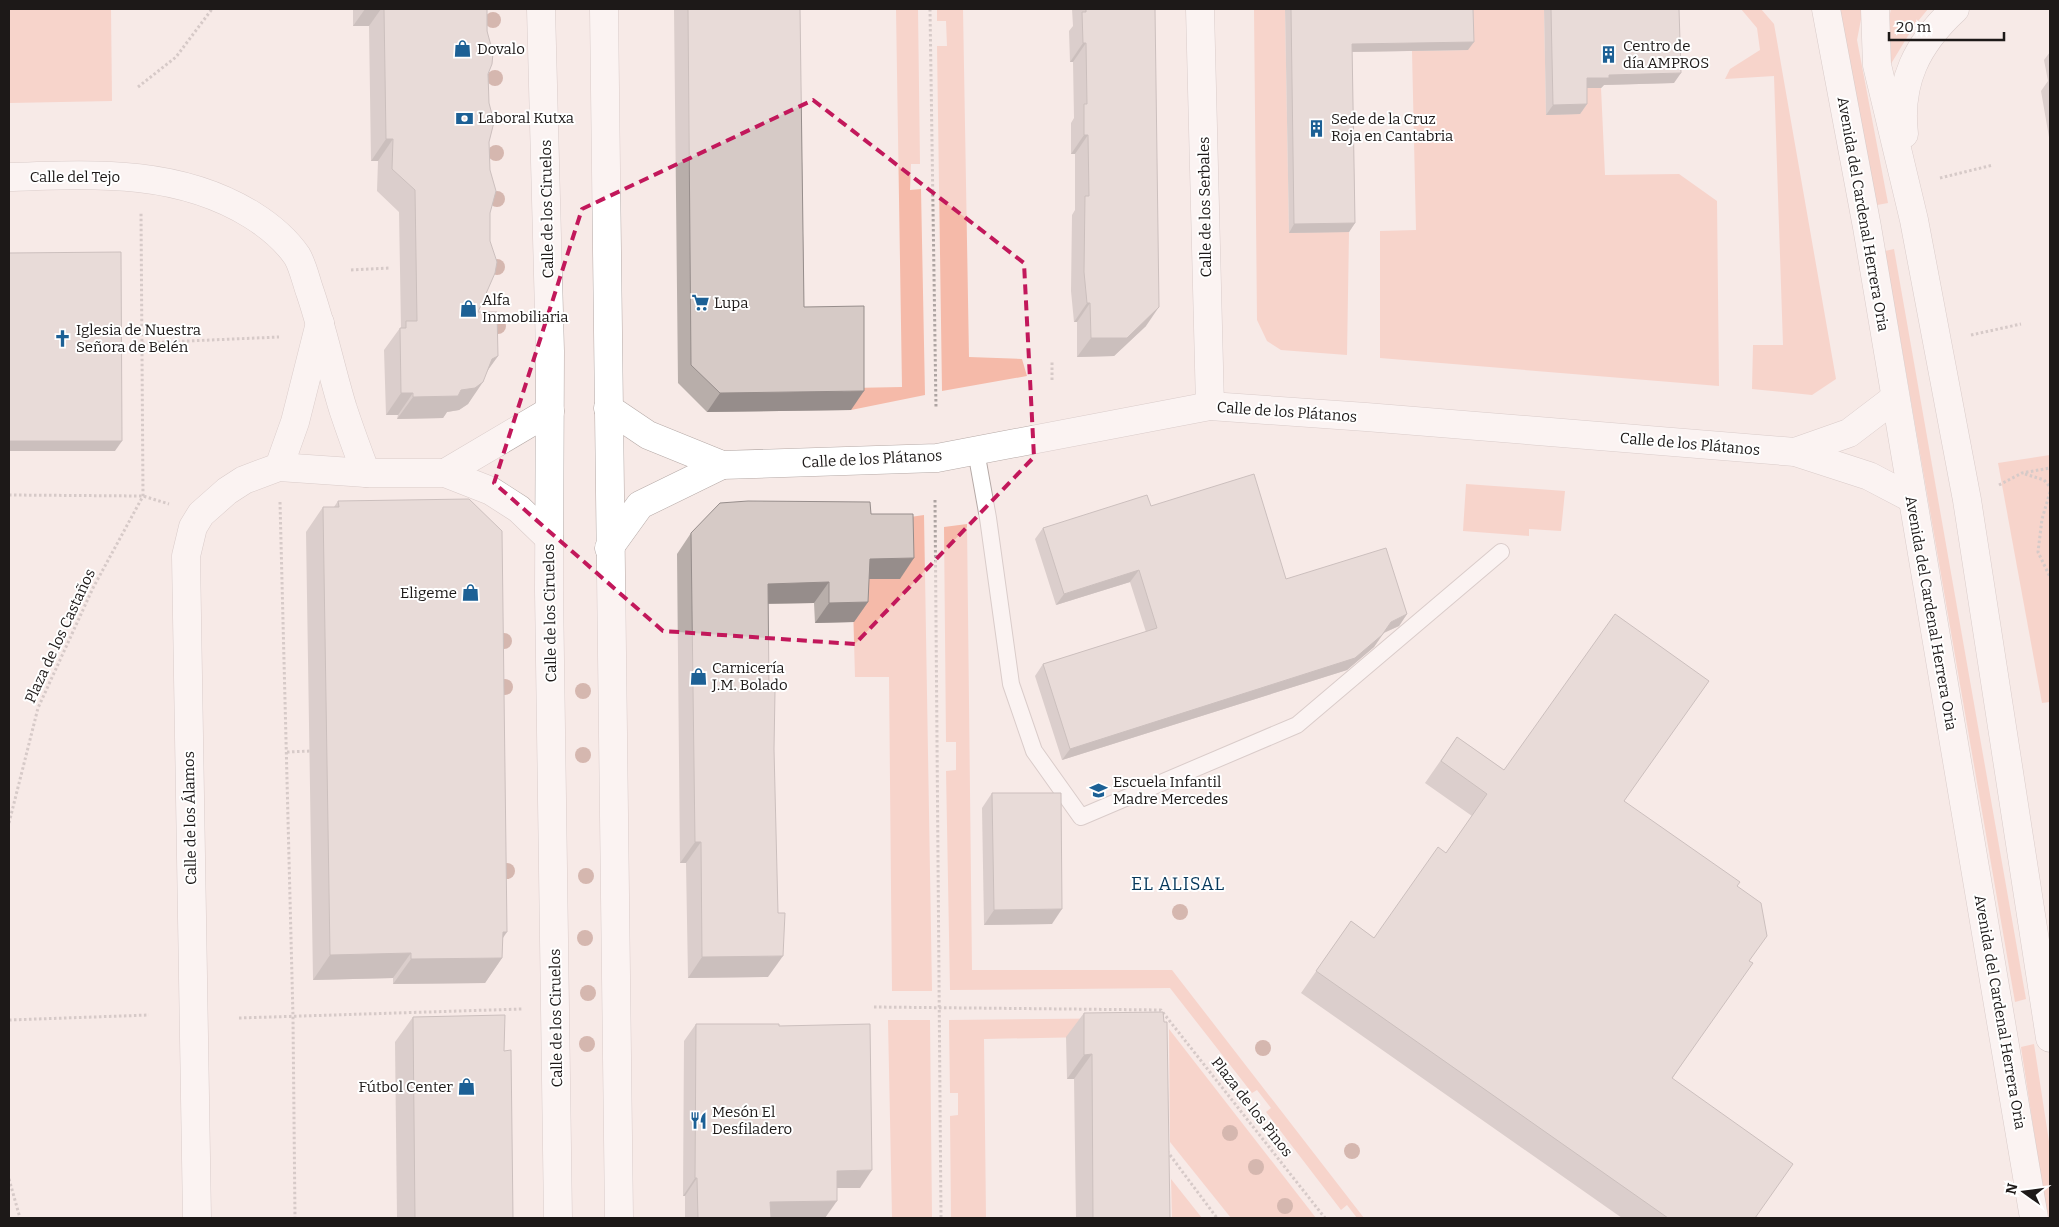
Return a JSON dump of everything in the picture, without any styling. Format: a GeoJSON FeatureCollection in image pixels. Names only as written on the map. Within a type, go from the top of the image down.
{"type":"FeatureCollection","features":[{"type":"Feature","properties":{"kind":"main road","name":"Calle de los Ciruelos"},"geometry":{"type":"LineString","coordinates":[[541,9],[550,411],[549,538],[558,1218]]}},
{"type":"Feature","properties":{"kind":"main road"},"geometry":{"type":"LineString","coordinates":[[604,9],[609,548],[619,1218]]}},
{"type":"Feature","properties":{"kind":"main road","name":"Calle de los Serbales"},"geometry":{"type":"LineString","coordinates":[[1200,9],[1210,406]]}},
{"type":"Feature","properties":{"kind":"main road","name":"Avenida del Cardenal Herrera Oria"},"geometry":{"type":"LineString","coordinates":[[1826,9],[1866,227],[2034,1218]]}},
{"type":"Feature","properties":{"kind":"main road"},"geometry":{"type":"LineString","coordinates":[[1874,9],[1877,65],[1914,220],[1967,500],[2050,1038]]}},
{"type":"Feature","properties":{"kind":"main road"},"geometry":{"type":"LineString","coordinates":[[1914,220],[1902,119],[1906,81],[1913,61],[1941,22],[1955,9]]}},
{"type":"Feature","properties":{"kind":"main road","name":"Calle del Tejo"},"geometry":{"type":"LineString","coordinates":[[9,177],[77,175],[140,178],[193,187],[239,207],[266,224],[297,257],[320,321],[343,409],[366,473]]}},
{"type":"Feature","properties":{"kind":"main road"},"geometry":{"type":"LineString","coordinates":[[279,467],[295,422],[320,321]]}},
{"type":"Feature","properties":{"kind":"main road","name":"Calle de los Plátanos"},"geometry":{"type":"LineString","coordinates":[[1795,452],[1850,433],[1895,398]]}},
{"type":"Feature","properties":{"kind":"main road","name":"Calle de los Plátanos"},"geometry":{"type":"LineString","coordinates":[[608,408],[648,436],[722,465],[937,458],[1210,406],[1795,452],[1869,476],[1911,498]]}},
{"type":"Feature","properties":{"kind":"main road"},"geometry":{"type":"LineString","coordinates":[[445,473],[550,411]]}},
{"type":"Feature","properties":{"kind":"main road","name":"Calle de los Plátanos"},"geometry":{"type":"LineString","coordinates":[[609,548],[640,505],[722,465]]}},
{"type":"Feature","properties":{"kind":"main road","name":"Calle de los Álamos"},"geometry":{"type":"LineString","coordinates":[[197,1218],[186,556],[193,527],[201,514],[227,491],[244,480],[279,467],[366,473],[445,473],[491,491],[519,509],[549,538]]}},
{"type":"Feature","properties":{"kind":"lane"},"geometry":{"type":"LineString","coordinates":[[976,451],[988,518],[1011,684],[1034,751],[1081,818],[1297,725],[1502,552]]}},
{"type":"Feature","properties":{"kind":"path"},"geometry":{"type":"LineString","coordinates":[[138,87],[176,57],[212,9]]}},
{"type":"Feature","properties":{"kind":"path"},"geometry":{"type":"LineString","coordinates":[[930,9],[936,408]]}},
{"type":"Feature","properties":{"kind":"path"},"geometry":{"type":"LineString","coordinates":[[1936,180],[1992,165]]}},
{"type":"Feature","properties":{"kind":"path"},"geometry":{"type":"LineString","coordinates":[[140,178],[143,496]]}},
{"type":"Feature","properties":{"kind":"path"},"geometry":{"type":"LineString","coordinates":[[351,270],[389,268]]}},
{"type":"Feature","properties":{"kind":"path"},"geometry":{"type":"LineString","coordinates":[[1971,335],[2021,324]]}},
{"type":"Feature","properties":{"kind":"path"},"geometry":{"type":"LineString","coordinates":[[142,343],[279,337]]}},
{"type":"Feature","properties":{"kind":"path"},"geometry":{"type":"LineString","coordinates":[[1052,360],[1052,380]]}},
{"type":"Feature","properties":{"kind":"path"},"geometry":{"type":"LineString","coordinates":[[279,467],[293,1017],[295,1218]]}},
{"type":"Feature","properties":{"kind":"path"},"geometry":{"type":"LineString","coordinates":[[1995,486],[2022,473],[2050,468]]}},
{"type":"Feature","properties":{"kind":"path"},"geometry":{"type":"LineString","coordinates":[[2022,473],[2044,480],[2050,487]]}},
{"type":"Feature","properties":{"kind":"path"},"geometry":{"type":"LineString","coordinates":[[2050,492],[2042,519],[2038,552],[2050,577]]}},
{"type":"Feature","properties":{"kind":"path"},"geometry":{"type":"LineString","coordinates":[[9,495],[143,496],[201,514]]}},
{"type":"Feature","properties":{"kind":"path","name":"Plaza de los Castaños"},"geometry":{"type":"LineString","coordinates":[[9,823],[38,708],[93,588],[143,496]]}},
{"type":"Feature","properties":{"kind":"path"},"geometry":{"type":"LineString","coordinates":[[935,500],[941,1218]]}},
{"type":"Feature","properties":{"kind":"path"},"geometry":{"type":"LineString","coordinates":[[287,752],[318,750]]}},
{"type":"Feature","properties":{"kind":"path"},"geometry":{"type":"LineString","coordinates":[[874,1007],[940,1007]]}},
{"type":"Feature","properties":{"kind":"path","name":"Plaza de los Pinos"},"geometry":{"type":"LineString","coordinates":[[940,1007],[1161,1010],[1325,1218]]}},
{"type":"Feature","properties":{"kind":"path"},"geometry":{"type":"LineString","coordinates":[[239,1018],[523,1009]]}},
{"type":"Feature","properties":{"kind":"path"},"geometry":{"type":"LineString","coordinates":[[9,1020],[149,1015]]}},
{"type":"Feature","properties":{"kind":"path"},"geometry":{"type":"LineString","coordinates":[[1163,1147],[1217,1218]]}},
{"type":"Feature","properties":{"kind":"path"},"geometry":{"type":"LineString","coordinates":[[9,1179],[20,1218]]}},
{"type":"Feature","properties":{"kind":"highlighted area"},"geometry":{"type":"Polygon","coordinates":[[[813,100],[1024,263],[1034,457],[855,644],[663,631],[494,483],[582,209],[813,100]]]}},
{"type":"Feature","properties":{"kind":"shaded area"},"geometry":{"type":"Polygon","coordinates":[[[9,9],[111,9],[112,101],[10,103],[9,9]]]}},
{"type":"Feature","properties":{"kind":"shaded area"},"geometry":{"type":"Polygon","coordinates":[[[896,9],[918,9],[920,164],[911,164],[910,190],[921,189],[925,395],[851,410],[851,388],[902,387],[896,9]]]}},
{"type":"Feature","properties":{"kind":"shaded area"},"geometry":{"type":"Polygon","coordinates":[[[937,9],[963,9],[969,357],[1022,359],[1027,376],[942,391],[937,46],[947,46],[946,21],[937,21],[937,9]]]}},
{"type":"Feature","properties":{"kind":"shaded area"},"geometry":{"type":"Polygon","coordinates":[[[1254,9],[1285,9],[1289,232],[1349,232],[1347,355],[1281,350],[1267,341],[1257,320],[1254,9]]]}},
{"type":"Feature","properties":{"kind":"shaded area"},"geometry":{"type":"Polygon","coordinates":[[[1467,9],[1544,9],[1546,115],[1580,88],[1601,88],[1605,175],[1679,174],[1717,201],[1719,386],[1380,358],[1380,231],[1416,230],[1412,51],[1468,50],[1467,9]]]}},
{"type":"Feature","properties":{"kind":"shaded area"},"geometry":{"type":"Polygon","coordinates":[[[1741,9],[1761,9],[1774,24],[1836,379],[1812,395],[1752,389],[1753,345],[1783,345],[1774,76],[1725,79],[1730,69],[1760,50],[1757,28],[1741,9]]]}},
{"type":"Feature","properties":{"kind":"shaded area"},"geometry":{"type":"Polygon","coordinates":[[[1840,9],[1863,9],[1857,40],[1888,203],[1877,205],[1840,9]]]}},
{"type":"Feature","properties":{"kind":"shaded area"},"geometry":{"type":"Polygon","coordinates":[[[1891,9],[1928,9],[1914,26],[1889,67],[1886,33],[1891,9]]]}},
{"type":"Feature","properties":{"kind":"shaded area"},"geometry":{"type":"Polygon","coordinates":[[[1894,249],[2026,999],[2015,1002],[1885,251],[1894,249]]]}},
{"type":"Feature","properties":{"kind":"shaded area"},"geometry":{"type":"Polygon","coordinates":[[[2050,455],[2050,702],[2042,703],[1998,463],[2050,455]]]}},
{"type":"Feature","properties":{"kind":"shaded area"},"geometry":{"type":"Polygon","coordinates":[[[1466,484],[1565,491],[1561,531],[1529,529],[1529,536],[1463,531],[1466,484]]]}},
{"type":"Feature","properties":{"kind":"shaded area"},"geometry":{"type":"Polygon","coordinates":[[[924,515],[932,991],[892,991],[889,677],[855,677],[853,605],[855,525],[924,515]]]}},
{"type":"Feature","properties":{"kind":"shaded area"},"geometry":{"type":"Polygon","coordinates":[[[967,524],[972,970],[1172,970],[1364,1218],[1357,1218],[1347,1205],[1341,1210],[1266,1112],[1271,1108],[1257,1090],[1252,1093],[1170,988],[950,990],[946,771],[956,770],[956,742],[946,742],[944,527],[967,524]]]}},
{"type":"Feature","properties":{"kind":"shaded area"},"geometry":{"type":"Polygon","coordinates":[[[1147,1018],[1090,1037],[984,1039],[986,1218],[951,1218],[950,1116],[958,1115],[958,1093],[950,1093],[949,1020],[1147,1018]]]}},
{"type":"Feature","properties":{"kind":"shaded area"},"geometry":{"type":"Polygon","coordinates":[[[888,1020],[930,1020],[932,1218],[878,1218],[892,1217],[888,1020]]]}},
{"type":"Feature","properties":{"kind":"shaded area"},"geometry":{"type":"Polygon","coordinates":[[[1169,1029],[1316,1218],[1231,1218],[1170,1142],[1169,1029]]]}},
{"type":"Feature","properties":{"kind":"shaded area"},"geometry":{"type":"Polygon","coordinates":[[[2034,1044],[2050,1148],[2050,1218],[2047,1218],[2021,1047],[2034,1044]]]}},
{"type":"Feature","properties":{"kind":"shaded area"},"geometry":{"type":"Polygon","coordinates":[[[1171,1179],[1202,1218],[1172,1218],[1171,1179]]]}},
{"type":"Feature","properties":{"kind":"building"},"geometry":{"type":"Polygon","coordinates":[[[384,9],[487,9],[487,31],[493,53],[492,64],[488,74],[489,103],[494,122],[489,142],[490,170],[496,191],[490,213],[490,241],[497,262],[495,273],[478,312],[497,312],[498,356],[492,359],[483,382],[475,388],[461,390],[458,396],[413,397],[413,393],[401,393],[400,328],[406,328],[406,321],[417,321],[415,190],[392,169],[393,139],[386,139],[384,9]]]}},
{"type":"Feature","properties":{"kind":"building"},"geometry":{"type":"Polygon","coordinates":[[[688,9],[800,9],[804,307],[864,306],[864,391],[720,393],[691,365],[688,9]]]}},
{"type":"Feature","properties":{"kind":"building"},"geometry":{"type":"Polygon","coordinates":[[[1086,9],[1155,9],[1159,307],[1127,338],[1091,338],[1090,303],[1087,303],[1084,272],[1085,196],[1089,196],[1088,135],[1084,135],[1084,104],[1087,104],[1086,43],[1083,43],[1082,12],[1086,12],[1086,9]]]}},
{"type":"Feature","properties":{"kind":"building","name":"Sede de la Cruz Roja en Cantabria"},"geometry":{"type":"Polygon","coordinates":[[[1291,9],[1473,9],[1474,42],[1352,44],[1355,223],[1294,224],[1291,9]]]}},
{"type":"Feature","properties":{"kind":"building","name":"Centro de día AMPROS"},"geometry":{"type":"Polygon","coordinates":[[[1551,9],[1679,9],[1681,73],[1609,75],[1609,78],[1587,78],[1587,104],[1553,105],[1551,9]]]}},
{"type":"Feature","properties":{"kind":"building","name":"Iglesia de Nuestra Señora de Belén"},"geometry":{"type":"Polygon","coordinates":[[[121,252],[122,441],[9,441],[9,253],[121,252]]]}},
{"type":"Feature","properties":{"kind":"building"},"geometry":{"type":"Polygon","coordinates":[[[1254,474],[1286,579],[1386,548],[1407,614],[1391,622],[1382,635],[1355,658],[1070,749],[1043,664],[1157,628],[1139,570],[1064,594],[1043,528],[1147,495],[1151,506],[1254,474]]]}},
{"type":"Feature","properties":{"kind":"building"},"geometry":{"type":"Polygon","coordinates":[[[469,499],[502,531],[507,932],[503,932],[502,958],[411,959],[411,953],[330,955],[323,507],[339,507],[338,501],[469,499]]]}},
{"type":"Feature","properties":{"kind":"building"},"geometry":{"type":"Polygon","coordinates":[[[748,501],[870,502],[871,514],[913,514],[914,558],[870,559],[868,602],[829,603],[829,582],[768,584],[769,691],[775,691],[774,749],[778,913],[785,913],[783,956],[702,957],[701,842],[695,842],[691,533],[720,503],[748,501]]]}},
{"type":"Feature","properties":{"kind":"building"},"geometry":{"type":"Polygon","coordinates":[[[1615,614],[1709,681],[1624,801],[1740,882],[1737,886],[1761,903],[1767,936],[1749,961],[1753,963],[1672,1078],[1793,1164],[1755,1218],[1668,1218],[1316,971],[1351,921],[1374,938],[1438,847],[1446,853],[1487,794],[1441,761],[1457,737],[1504,770],[1615,614]]]}},
{"type":"Feature","properties":{"kind":"building"},"geometry":{"type":"Polygon","coordinates":[[[992,793],[1061,793],[1062,909],[994,910],[992,793]]]}},
{"type":"Feature","properties":{"kind":"building"},"geometry":{"type":"Polygon","coordinates":[[[1163,1012],[1164,1022],[1167,1022],[1170,1218],[1093,1218],[1092,1054],[1084,1055],[1084,1013],[1163,1012]]]}},
{"type":"Feature","properties":{"kind":"building"},"geometry":{"type":"Polygon","coordinates":[[[505,1015],[504,1051],[511,1050],[513,1218],[415,1218],[413,1017],[505,1015]]]}},
{"type":"Feature","properties":{"kind":"building"},"geometry":{"type":"Polygon","coordinates":[[[696,1024],[779,1024],[779,1026],[870,1024],[872,1170],[837,1171],[837,1201],[770,1202],[771,1218],[698,1218],[697,1178],[695,1178],[696,1024]]]}},
{"type":"Feature","properties":{"kind":"place","name":"Dovalo"},"geometry":{"type":"Point","coordinates":[463,49]}},
{"type":"Feature","properties":{"kind":"place","name":"Centro de día AMPROS"},"geometry":{"type":"Point","coordinates":[1609,55]}},
{"type":"Feature","properties":{"kind":"place","name":"Laboral Kutxa"},"geometry":{"type":"Point","coordinates":[464,118]}},
{"type":"Feature","properties":{"kind":"place","name":"Sede de la Cruz Roja en Cantabria"},"geometry":{"type":"Point","coordinates":[1317,128]}},
{"type":"Feature","properties":{"kind":"place","name":"Lupa"},"geometry":{"type":"Point","coordinates":[700,303]}},
{"type":"Feature","properties":{"kind":"place","name":"Alfa Inmobiliaria"},"geometry":{"type":"Point","coordinates":[468,309]}},
{"type":"Feature","properties":{"kind":"place","name":"Iglesia de Nuestra Señora de Belén"},"geometry":{"type":"Point","coordinates":[62,339]}},
{"type":"Feature","properties":{"kind":"place","name":"Eligeme"},"geometry":{"type":"Point","coordinates":[471,593]}},
{"type":"Feature","properties":{"kind":"place","name":"Carnicería J.M. Bolado"},"geometry":{"type":"Point","coordinates":[698,677]}},
{"type":"Feature","properties":{"kind":"place","name":"Escuela Infantil Madre Mercedes"},"geometry":{"type":"Point","coordinates":[1099,791]}},
{"type":"Feature","properties":{"kind":"place","name":"Fútbol Center"},"geometry":{"type":"Point","coordinates":[467,1087]}},
{"type":"Feature","properties":{"kind":"place","name":"Mesón El Desfiladero"},"geometry":{"type":"Point","coordinates":[698,1121]}},
{"type":"Feature","properties":{"kind":"district","name":"EL ALISAL"},"geometry":{"type":"Point","coordinates":[1178,884]}}]}
